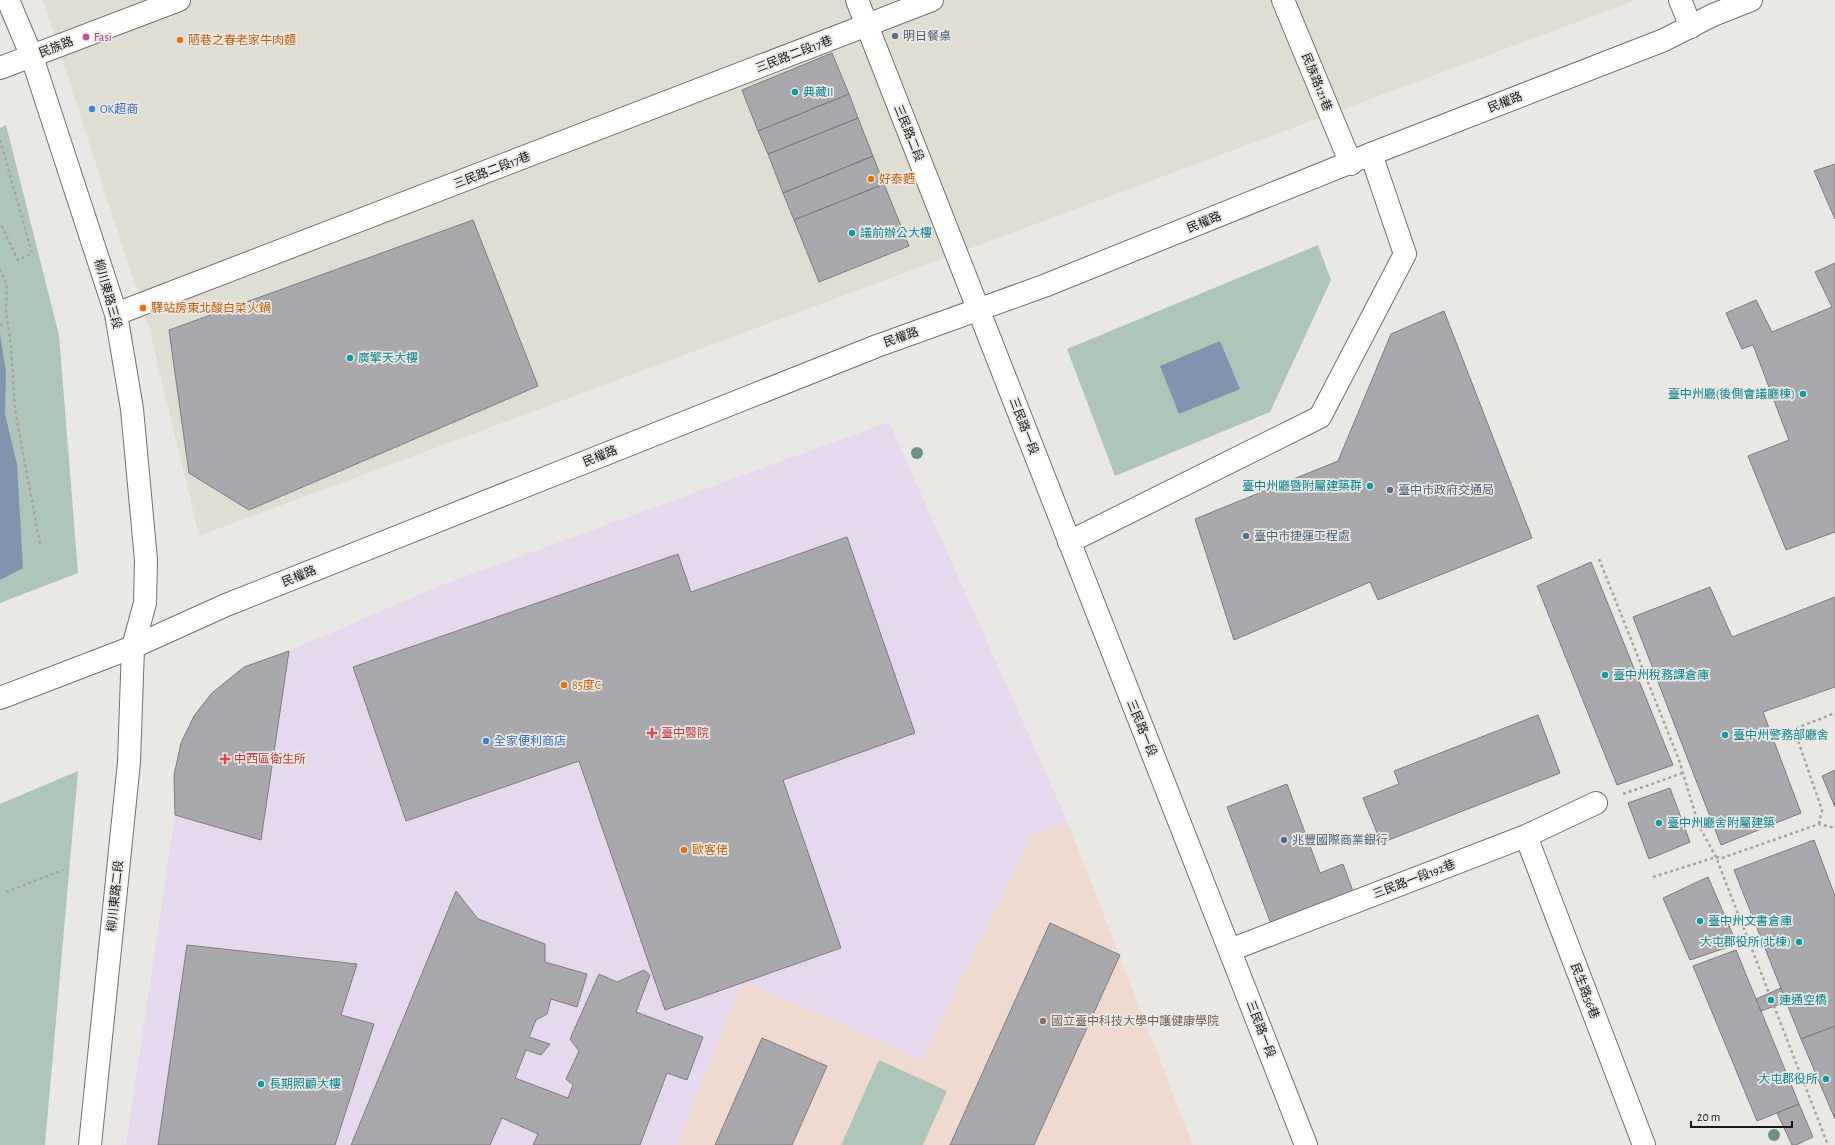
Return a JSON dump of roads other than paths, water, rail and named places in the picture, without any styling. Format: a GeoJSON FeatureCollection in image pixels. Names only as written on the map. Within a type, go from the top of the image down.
{"type":"FeatureCollection","features":[{"type":"Feature","properties":{"kind":"main road","name":"柳川東路三段"},"geometry":{"type":"LineString","coordinates":[[8,0],[32,57],[116,314],[132,409],[146,560],[145,603],[133,647]]}},
{"type":"Feature","properties":{"kind":"main road","name":"民族路"},"geometry":{"type":"LineString","coordinates":[[0,68],[179,0]]}},
{"type":"Feature","properties":{"kind":"main road","name":"三民路二段"},"geometry":{"type":"LineString","coordinates":[[857,0],[979,310]]}},
{"type":"Feature","properties":{"kind":"main road","name":"三民路二段17巷"},"geometry":{"type":"LineString","coordinates":[[116,314],[932,0]]}},
{"type":"Feature","properties":{"kind":"main road","name":"民族路121巷"},"geometry":{"type":"LineString","coordinates":[[1284,0],[1351,164]]}},
{"type":"Feature","properties":{"kind":"main road"},"geometry":{"type":"LineString","coordinates":[[1680,0],[1690,27]]}},
{"type":"Feature","properties":{"kind":"main road","name":"民權路"},"geometry":{"type":"LineString","coordinates":[[0,698],[51,677],[133,647],[226,605],[876,346],[979,310],[1351,164],[1371,154],[1664,40],[1713,14],[1751,0]]}},
{"type":"Feature","properties":{"kind":"main road"},"geometry":{"type":"LineString","coordinates":[[1069,542],[1320,417],[1405,254],[1371,154]]}},
{"type":"Feature","properties":{"kind":"main road","name":"三民路一段"},"geometry":{"type":"LineString","coordinates":[[979,310],[1306,1145]]}},
{"type":"Feature","properties":{"kind":"main road","name":"柳川東路二段"},"geometry":{"type":"LineString","coordinates":[[90,1145],[129,762],[133,647]]}},
{"type":"Feature","properties":{"kind":"main road","name":"三民路一段192巷"},"geometry":{"type":"LineString","coordinates":[[1230,950],[1526,836],[1596,803]]}},
{"type":"Feature","properties":{"kind":"main road","name":"民生路56巷"},"geometry":{"type":"LineString","coordinates":[[1526,836],[1644,1145]]}},
{"type":"Feature","properties":{"kind":"water"},"geometry":{"type":"Polygon","coordinates":[[[0,334],[6,372],[5,414],[17,464],[23,568],[0,580],[0,334]]]}},
{"type":"Feature","properties":{"kind":"water"},"geometry":{"type":"Polygon","coordinates":[[[1220,341],[1240,389],[1179,414],[1160,366],[1220,341]]]}},
{"type":"Feature","properties":{"kind":"place","name":"明日餐桌"},"geometry":{"type":"Point","coordinates":[895,36]}},
{"type":"Feature","properties":{"kind":"place","name":"Fasi"},"geometry":{"type":"Point","coordinates":[86,37]}},
{"type":"Feature","properties":{"kind":"place","name":"陋巷之春老家牛肉麵"},"geometry":{"type":"Point","coordinates":[180,40]}},
{"type":"Feature","properties":{"kind":"place","name":"典藏II"},"geometry":{"type":"Point","coordinates":[795,92]}},
{"type":"Feature","properties":{"kind":"place","name":"OK超商"},"geometry":{"type":"Point","coordinates":[92,109]}},
{"type":"Feature","properties":{"kind":"place","name":"好泰麪"},"geometry":{"type":"Point","coordinates":[871,179]}},
{"type":"Feature","properties":{"kind":"place","name":"議前辦公大樓"},"geometry":{"type":"Point","coordinates":[852,233]}},
{"type":"Feature","properties":{"kind":"place","name":"驛站房東北酸白菜火鍋"},"geometry":{"type":"Point","coordinates":[143,308]}},
{"type":"Feature","properties":{"kind":"place","name":"廣擎天大樓"},"geometry":{"type":"Point","coordinates":[350,358]}},
{"type":"Feature","properties":{"kind":"place","name":"臺中州廳(後側會議廳棟)"},"geometry":{"type":"Point","coordinates":[1803,394]}},
{"type":"Feature","properties":{"kind":"place","name":"臺中州廳暨附屬建築群"},"geometry":{"type":"Point","coordinates":[1370,486]}},
{"type":"Feature","properties":{"kind":"place","name":"臺中市政府交通局"},"geometry":{"type":"Point","coordinates":[1390,490]}},
{"type":"Feature","properties":{"kind":"place","name":"臺中市捷運工程處"},"geometry":{"type":"Point","coordinates":[1246,536]}},
{"type":"Feature","properties":{"kind":"place","name":"臺中州稅務課倉庫"},"geometry":{"type":"Point","coordinates":[1605,675]}},
{"type":"Feature","properties":{"kind":"place","name":"85度C"},"geometry":{"type":"Point","coordinates":[564,685]}},
{"type":"Feature","properties":{"kind":"place","name":"臺中醫院"},"geometry":{"type":"Point","coordinates":[652,733]}},
{"type":"Feature","properties":{"kind":"place","name":"臺中州警務部廳舍"},"geometry":{"type":"Point","coordinates":[1725,735]}},
{"type":"Feature","properties":{"kind":"place","name":"全家便利商店"},"geometry":{"type":"Point","coordinates":[486,741]}},
{"type":"Feature","properties":{"kind":"place","name":"中西區衛生所"},"geometry":{"type":"Point","coordinates":[225,759]}},
{"type":"Feature","properties":{"kind":"place","name":"臺中州廳舍附屬建築"},"geometry":{"type":"Point","coordinates":[1659,823]}},
{"type":"Feature","properties":{"kind":"place","name":"兆豐國際商業銀行"},"geometry":{"type":"Point","coordinates":[1284,840]}},
{"type":"Feature","properties":{"kind":"place","name":"歐客佬"},"geometry":{"type":"Point","coordinates":[684,850]}},
{"type":"Feature","properties":{"kind":"place","name":"臺中州文書倉庫"},"geometry":{"type":"Point","coordinates":[1700,921]}},
{"type":"Feature","properties":{"kind":"place","name":"大屯郡役所(北棟)"},"geometry":{"type":"Point","coordinates":[1799,942]}},
{"type":"Feature","properties":{"kind":"place","name":"連通空橋"},"geometry":{"type":"Point","coordinates":[1771,1000]}},
{"type":"Feature","properties":{"kind":"place","name":"國立臺中科技大學中護健康學院"},"geometry":{"type":"Point","coordinates":[1043,1021]}},
{"type":"Feature","properties":{"kind":"place","name":"大屯郡役所"},"geometry":{"type":"Point","coordinates":[1826,1079]}},
{"type":"Feature","properties":{"kind":"place","name":"長期照顧大樓"},"geometry":{"type":"Point","coordinates":[261,1084]}}]}
